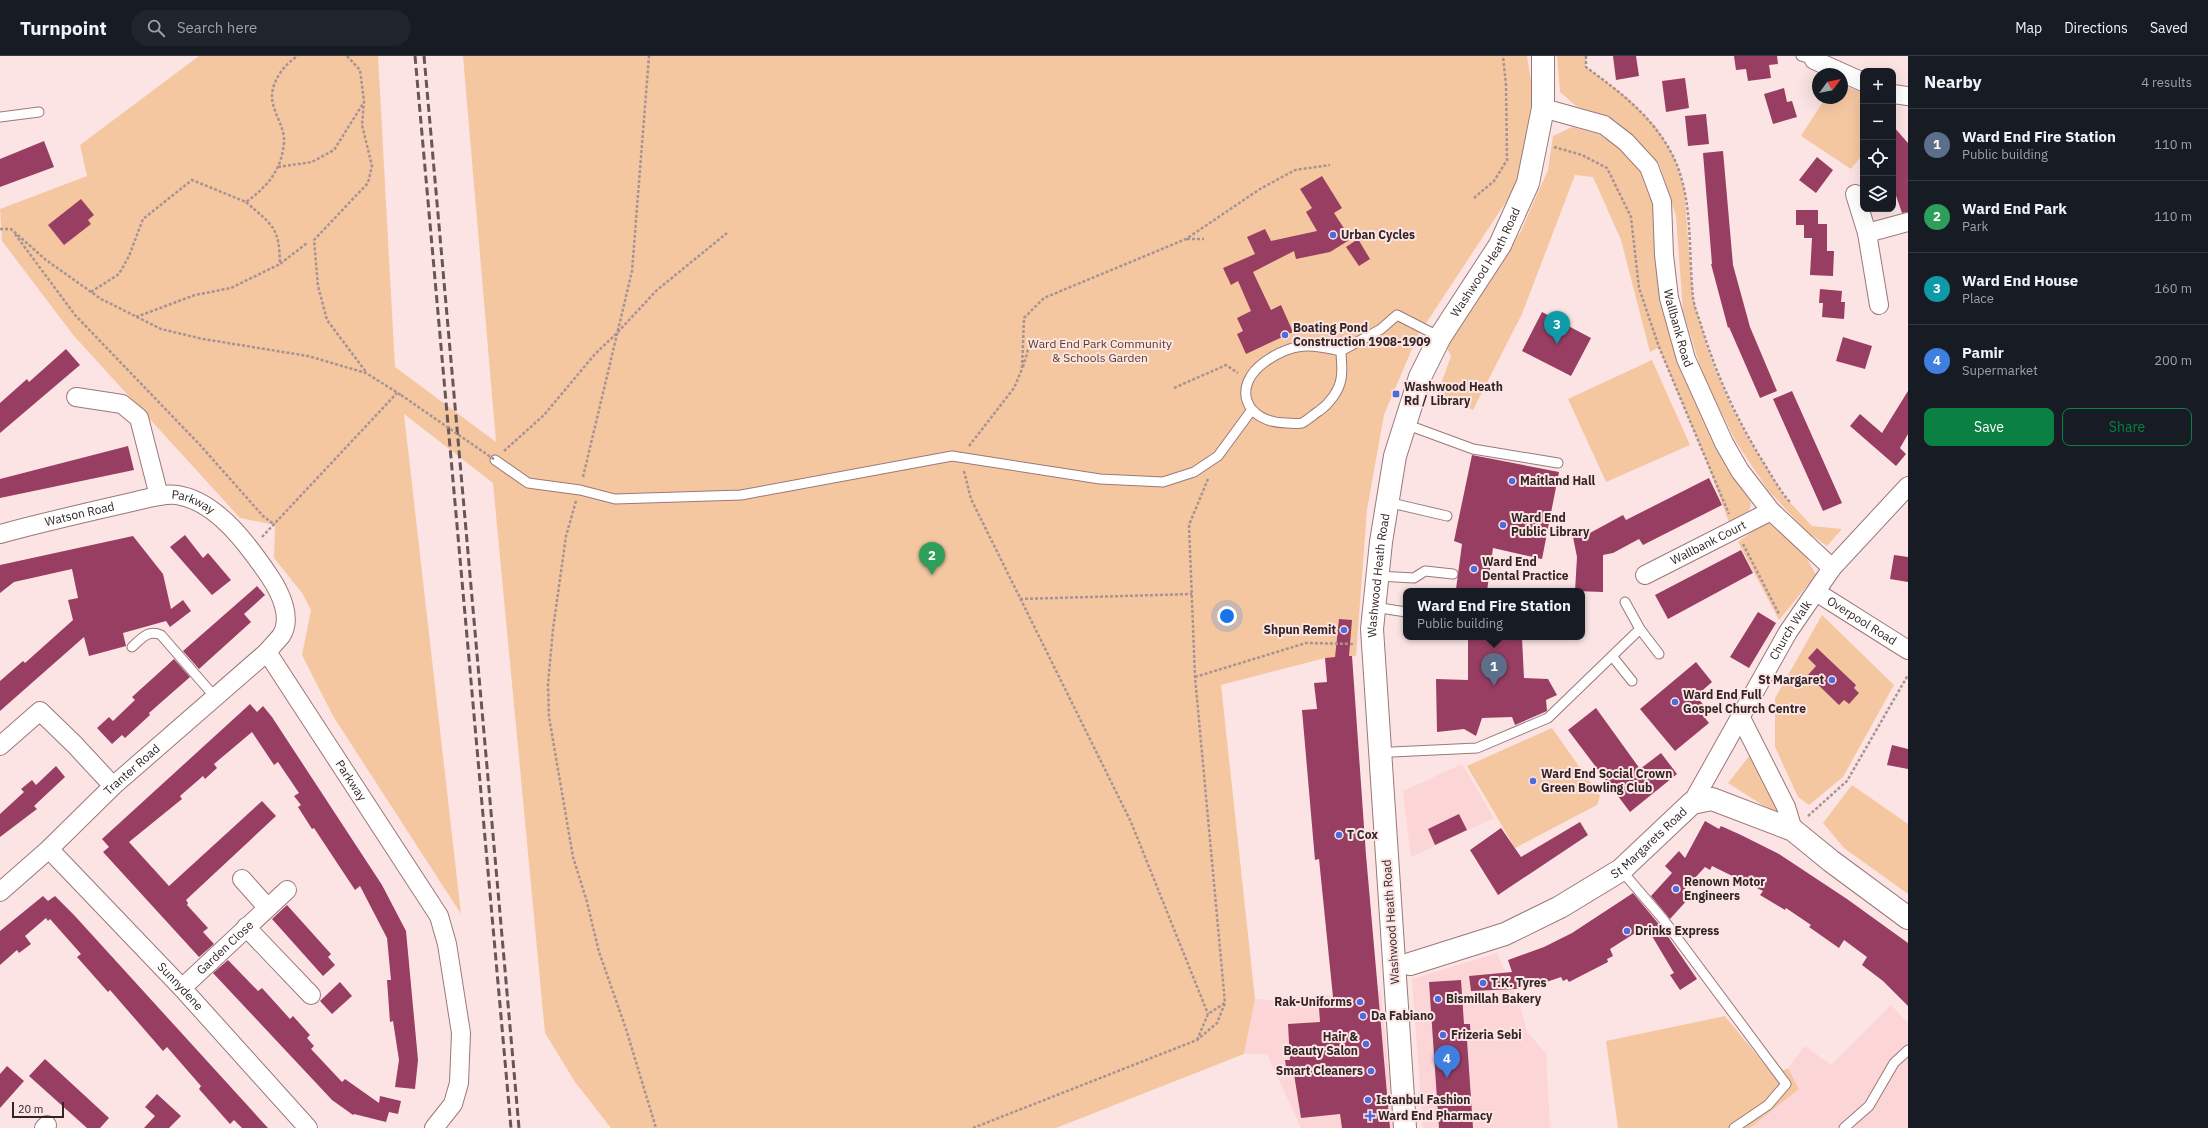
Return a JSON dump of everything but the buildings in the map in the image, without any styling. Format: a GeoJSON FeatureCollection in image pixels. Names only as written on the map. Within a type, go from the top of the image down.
{"type":"FeatureCollection","features":[{"type":"Feature","properties":{"kind":"main road","name":"Washwood Heath Road"},"geometry":{"type":"LineString","coordinates":[[1405,1128],[1402,967],[1380,755],[1373,645],[1374,607],[1377,576],[1395,456],[1420,377],[1440,337],[1500,244],[1528,183],[1543,108],[1543,56]]}},
{"type":"Feature","properties":{"kind":"main road","name":"St Margarets Road"},"geometry":{"type":"LineString","coordinates":[[1402,967],[1505,934],[1560,907],[1621,870],[1692,803],[1712,799],[1793,830],[1831,861],[1908,918]]}},
{"type":"Feature","properties":{"kind":"street"},"geometry":{"type":"LineString","coordinates":[[1808,58],[1860,81]]}},
{"type":"Feature","properties":{"kind":"street"},"geometry":{"type":"LineString","coordinates":[[1896,94],[1908,96]]}},
{"type":"Feature","properties":{"kind":"street","name":"Wallbank Road"},"geometry":{"type":"LineString","coordinates":[[1543,108],[1604,126],[1626,142],[1649,167],[1662,202],[1664,255],[1669,298],[1686,359],[1724,443],[1740,471],[1771,511],[1832,568]]}},
{"type":"Feature","properties":{"kind":"street"},"geometry":{"type":"LineString","coordinates":[[1855,194],[1867,233],[1879,305]]}},
{"type":"Feature","properties":{"kind":"street"},"geometry":{"type":"LineString","coordinates":[[1867,233],[1908,222]]}},
{"type":"Feature","properties":{"kind":"street"},"geometry":{"type":"LineString","coordinates":[[76,397],[122,404],[138,418],[159,496]]}},
{"type":"Feature","properties":{"kind":"street","name":"Church Walk"},"geometry":{"type":"LineString","coordinates":[[1692,803],[1788,632],[1832,568],[1908,486]]}},
{"type":"Feature","properties":{"kind":"street","name":"Parkway"},"geometry":{"type":"LineString","coordinates":[[159,496],[176,495],[200,503],[225,521],[250,548],[274,583],[284,607],[286,620],[282,634],[267,652],[439,916],[448,952],[461,1033],[457,1090],[453,1104],[434,1128]]}},
{"type":"Feature","properties":{"kind":"street","name":"Watson Road"},"geometry":{"type":"LineString","coordinates":[[0,534],[159,496]]}},
{"type":"Feature","properties":{"kind":"street","name":"Wallbank Court"},"geometry":{"type":"LineString","coordinates":[[1645,574],[1771,511]]}},
{"type":"Feature","properties":{"kind":"street","name":"Overpool Road"},"geometry":{"type":"LineString","coordinates":[[1816,592],[1908,650]]}},
{"type":"Feature","properties":{"kind":"street","name":"Tranter Road"},"geometry":{"type":"LineString","coordinates":[[3,884],[49,849],[112,786],[267,652]]}},
{"type":"Feature","properties":{"kind":"street"},"geometry":{"type":"LineString","coordinates":[[0,746],[40,711],[75,745],[112,786]]}},
{"type":"Feature","properties":{"kind":"street"},"geometry":{"type":"LineString","coordinates":[[1740,716],[1786,807],[1793,830]]}},
{"type":"Feature","properties":{"kind":"street","name":"Sunnydene"},"geometry":{"type":"LineString","coordinates":[[49,849],[182,988],[308,1128]]}},
{"type":"Feature","properties":{"kind":"street"},"geometry":{"type":"LineString","coordinates":[[242,878],[267,907]]}},
{"type":"Feature","properties":{"kind":"street","name":"Garden Close"},"geometry":{"type":"LineString","coordinates":[[182,988],[267,907],[287,890]]}},
{"type":"Feature","properties":{"kind":"street"},"geometry":{"type":"LineString","coordinates":[[246,927],[311,995]]}},
{"type":"Feature","properties":{"kind":"lane"},"geometry":{"type":"LineString","coordinates":[[0,118],[39,112]]}},
{"type":"Feature","properties":{"kind":"lane"},"geometry":{"type":"LineString","coordinates":[[1341,352],[1341,380],[1328,404],[1301,423],[1274,423],[1252,410],[1246,397],[1247,379],[1257,367],[1274,356],[1301,346],[1313,344],[1341,352],[1381,329],[1397,315],[1440,337]]}},
{"type":"Feature","properties":{"kind":"lane"},"geometry":{"type":"LineString","coordinates":[[495,460],[528,483],[580,490],[615,499],[741,495],[952,456],[1100,480],[1163,482],[1194,472],[1218,456],[1252,410]]}},
{"type":"Feature","properties":{"kind":"lane"},"geometry":{"type":"LineString","coordinates":[[1405,424],[1473,448],[1558,463]]}},
{"type":"Feature","properties":{"kind":"lane"},"geometry":{"type":"LineString","coordinates":[[1387,502],[1447,516]]}},
{"type":"Feature","properties":{"kind":"lane"},"geometry":{"type":"LineString","coordinates":[[1377,576],[1414,578],[1425,571],[1453,574]]}},
{"type":"Feature","properties":{"kind":"lane"},"geometry":{"type":"LineString","coordinates":[[1625,602],[1640,629],[1659,654]]}},
{"type":"Feature","properties":{"kind":"lane"},"geometry":{"type":"LineString","coordinates":[[1374,607],[1403,612]]}},
{"type":"Feature","properties":{"kind":"lane"},"geometry":{"type":"LineString","coordinates":[[1380,755],[1392,752],[1477,748],[1548,718],[1640,629]]}},
{"type":"Feature","properties":{"kind":"lane"},"geometry":{"type":"LineString","coordinates":[[132,647],[146,634],[155,633],[161,635],[215,697]]}},
{"type":"Feature","properties":{"kind":"lane"},"geometry":{"type":"LineString","coordinates":[[1612,656],[1632,682]]}},
{"type":"Feature","properties":{"kind":"lane"},"geometry":{"type":"LineString","coordinates":[[1621,870],[1663,919],[1786,1084],[1768,1105],[1734,1128]]}},
{"type":"Feature","properties":{"kind":"lane"},"geometry":{"type":"LineString","coordinates":[[1844,1128],[1869,1106],[1894,1063],[1908,1050]]}},
{"type":"Feature","properties":{"kind":"path"},"geometry":{"type":"LineString","coordinates":[[246,202],[264,189],[278,167],[284,142],[272,98],[279,72],[298,56]]}},
{"type":"Feature","properties":{"kind":"path"},"geometry":{"type":"LineString","coordinates":[[347,56],[360,70],[364,101],[362,125],[372,166],[368,183],[314,240],[318,286],[328,320],[366,373]]}},
{"type":"Feature","properties":{"kind":"path"},"geometry":{"type":"LineString","coordinates":[[649,56],[632,271],[580,490],[566,536],[553,629],[548,684],[549,717],[572,857],[587,902],[599,952],[626,1029],[656,1128]]}},
{"type":"Feature","properties":{"kind":"path"},"geometry":{"type":"LineString","coordinates":[[1474,198],[1494,181],[1507,160],[1506,85],[1503,56]]}},
{"type":"Feature","properties":{"kind":"path"},"geometry":{"type":"LineString","coordinates":[[1586,56],[1586,67],[1628,98],[1656,127],[1673,155],[1684,188],[1693,298],[1712,359],[1730,404],[1749,440],[1783,495],[1793,505]]}},
{"type":"Feature","properties":{"kind":"path"},"geometry":{"type":"LineString","coordinates":[[278,167],[312,162],[334,150],[364,101]]}},
{"type":"Feature","properties":{"kind":"path"},"geometry":{"type":"LineString","coordinates":[[1022,369],[1024,318],[1044,298],[1186,239],[1260,189],[1295,170],[1330,166]]}},
{"type":"Feature","properties":{"kind":"path"},"geometry":{"type":"LineString","coordinates":[[91,292],[119,274],[129,256],[142,219],[192,180],[246,202],[271,224],[279,240],[280,264]]}},
{"type":"Feature","properties":{"kind":"path"},"geometry":{"type":"LineString","coordinates":[[0,229],[11,229],[46,260],[91,292],[160,329],[203,339],[308,356],[366,373],[495,460],[544,415],[595,354],[657,290],[727,233]]}},
{"type":"Feature","properties":{"kind":"path"},"geometry":{"type":"LineString","coordinates":[[11,229],[75,315],[200,445],[263,516],[275,525],[397,393]]}},
{"type":"Feature","properties":{"kind":"path"},"geometry":{"type":"LineString","coordinates":[[1186,239],[1204,239]]}},
{"type":"Feature","properties":{"kind":"path"},"geometry":{"type":"LineString","coordinates":[[136,317],[195,295],[231,288],[280,264],[307,243]]}},
{"type":"Feature","properties":{"kind":"path"},"geometry":{"type":"LineString","coordinates":[[1034,343],[1028,350],[1014,388],[960,458],[971,499],[1131,822],[1208,1014]]}},
{"type":"Feature","properties":{"kind":"path"},"geometry":{"type":"LineString","coordinates":[[1174,388],[1226,365],[1247,379]]}},
{"type":"Feature","properties":{"kind":"path"},"geometry":{"type":"LineString","coordinates":[[973,1128],[1197,1040],[1217,1023],[1225,1003],[1195,677],[1189,525],[1218,456]]}},
{"type":"Feature","properties":{"kind":"path"},"geometry":{"type":"LineString","coordinates":[[1020,599],[1192,594]]}},
{"type":"Feature","properties":{"kind":"path"},"geometry":{"type":"LineString","coordinates":[[1195,677],[1306,643],[1373,645]]}},
{"type":"Feature","properties":{"kind":"path"},"geometry":{"type":"LineString","coordinates":[[1793,830],[1846,781],[1908,674]]}},
{"type":"Feature","properties":{"kind":"path"},"geometry":{"type":"LineString","coordinates":[[1197,1040],[1208,1014],[1225,1003]]}},
{"type":"Feature","properties":{"kind":"shaded area"},"geometry":{"type":"Polygon","coordinates":[[[1462,764],[1494,818],[1411,857],[1403,791],[1462,764]]]}},
{"type":"Feature","properties":{"kind":"shaded area"},"geometry":{"type":"Polygon","coordinates":[[[1497,953],[1521,1009],[1527,1032],[1546,1053],[1550,1128],[1423,1128],[1412,979],[1497,953]]]}},
{"type":"Feature","properties":{"kind":"shaded area"},"geometry":{"type":"Polygon","coordinates":[[[1381,991],[1394,1128],[1301,1128],[1267,1054],[1244,1054],[1255,999],[1273,1000],[1381,991]]]}},
{"type":"Feature","properties":{"kind":"shaded area"},"geometry":{"type":"Polygon","coordinates":[[[1891,1005],[1908,1023],[1908,1128],[1750,1128],[1799,1089],[1788,1068],[1805,1046],[1831,1065],[1891,1005]]]}},
{"type":"Feature","properties":{"kind":"green space","name":"Ward End Park Community & Schools Garden"},"geometry":{"type":"Polygon","coordinates":[[[199,56],[378,56],[395,367],[496,442],[463,56],[1527,56],[1534,98],[1519,182],[1417,337],[1384,415],[1367,510],[1356,656],[1325,658],[1221,685],[1255,999],[1244,1054],[1056,1128],[611,1128],[575,1082],[545,1033],[493,483],[404,414],[461,914],[333,716],[302,655],[311,610],[302,593],[274,558],[275,525],[240,518],[74,336],[2,241],[0,209],[87,176],[80,145],[199,56]]]}},
{"type":"Feature","properties":{"kind":"green space"},"geometry":{"type":"Polygon","coordinates":[[[1557,56],[1586,56],[1586,67],[1628,98],[1656,127],[1673,155],[1684,188],[1693,299],[1711,359],[1730,404],[1749,440],[1783,495],[1812,526],[1842,529],[1827,546],[1806,531],[1768,490],[1736,442],[1703,376],[1683,311],[1676,216],[1659,163],[1615,120],[1576,106],[1560,92],[1557,56]]]}},
{"type":"Feature","properties":{"kind":"green space"},"geometry":{"type":"Polygon","coordinates":[[[1848,87],[1860,92],[1860,158],[1851,169],[1801,136],[1821,104],[1848,104],[1848,87]]]}},
{"type":"Feature","properties":{"kind":"green space"},"geometry":{"type":"Polygon","coordinates":[[[1572,127],[1598,134],[1629,154],[1648,183],[1655,212],[1672,340],[1702,418],[1751,502],[1749,510],[1745,516],[1730,525],[1705,457],[1659,347],[1650,352],[1621,240],[1593,177],[1575,175],[1522,314],[1473,410],[1437,395],[1451,356],[1446,346],[1520,233],[1548,170],[1553,136],[1572,127]]]}},
{"type":"Feature","properties":{"kind":"green space"},"geometry":{"type":"Polygon","coordinates":[[[1652,360],[1690,445],[1606,482],[1568,399],[1652,360]]]}},
{"type":"Feature","properties":{"kind":"green space"},"geometry":{"type":"Polygon","coordinates":[[[1772,521],[1803,551],[1816,575],[1779,620],[1738,542],[1757,528],[1772,521]]]}},
{"type":"Feature","properties":{"kind":"green space"},"geometry":{"type":"Polygon","coordinates":[[[1822,615],[1894,685],[1843,777],[1809,805],[1798,797],[1775,747],[1775,698],[1822,615]]]}},
{"type":"Feature","properties":{"kind":"green space","name":"Ward End Social Crown Green Bowling Club"},"geometry":{"type":"Polygon","coordinates":[[[1552,728],[1600,796],[1597,805],[1515,848],[1467,766],[1552,728]]]}},
{"type":"Feature","properties":{"kind":"green space"},"geometry":{"type":"Polygon","coordinates":[[[1750,755],[1780,811],[1775,813],[1728,783],[1750,755]]]}},
{"type":"Feature","properties":{"kind":"green space"},"geometry":{"type":"Polygon","coordinates":[[[1852,785],[1908,824],[1908,894],[1844,848],[1823,823],[1852,785]]]}},
{"type":"Feature","properties":{"kind":"green space"},"geometry":{"type":"Polygon","coordinates":[[[1725,1016],[1773,1075],[1788,1068],[1799,1089],[1750,1128],[1618,1128],[1606,1041],[1725,1016]]]}},
{"type":"Feature","properties":{"kind":"railway"},"geometry":{"type":"LineString","coordinates":[[415,56],[511,1128]]}},
{"type":"Feature","properties":{"kind":"railway"},"geometry":{"type":"LineString","coordinates":[[424,56],[519,1128]]}},
{"type":"Feature","properties":{"kind":"place","name":"Urban Cycles"},"geometry":{"type":"Point","coordinates":[1333,235]}},
{"type":"Feature","properties":{"kind":"place","name":"Boating Pond Construction 1908-1909"},"geometry":{"type":"Point","coordinates":[1285,335]}},
{"type":"Feature","properties":{"kind":"place","name":"Ward End House"},"geometry":{"type":"Point","coordinates":[1557,344]}},
{"type":"Feature","properties":{"kind":"place","name":"Washwood Heath Rd / Library"},"geometry":{"type":"Point","coordinates":[1396,394]}},
{"type":"Feature","properties":{"kind":"place","name":"Maitland Hall"},"geometry":{"type":"Point","coordinates":[1512,481]}},
{"type":"Feature","properties":{"kind":"place","name":"Ward End Public Library"},"geometry":{"type":"Point","coordinates":[1503,525]}},
{"type":"Feature","properties":{"kind":"place","name":"Ward End Dental Practice"},"geometry":{"type":"Point","coordinates":[1474,569]}},
{"type":"Feature","properties":{"kind":"place","name":"Ward End Park"},"geometry":{"type":"Point","coordinates":[932,575]}},
{"type":"Feature","properties":{"kind":"place","name":"Shpun Remit"},"geometry":{"type":"Point","coordinates":[1344,630]}},
{"type":"Feature","properties":{"kind":"place","name":"St Margaret"},"geometry":{"type":"Point","coordinates":[1832,680]}},
{"type":"Feature","properties":{"kind":"place","name":"Ward End Fire Station"},"geometry":{"type":"Point","coordinates":[1494,686]}},
{"type":"Feature","properties":{"kind":"place","name":"Ward End Full Gospel Church Centre"},"geometry":{"type":"Point","coordinates":[1675,702]}},
{"type":"Feature","properties":{"kind":"place","name":"Ward End Social Crown Green Bowling Club"},"geometry":{"type":"Point","coordinates":[1533,781]}},
{"type":"Feature","properties":{"kind":"place","name":"T Cox"},"geometry":{"type":"Point","coordinates":[1339,835]}},
{"type":"Feature","properties":{"kind":"place","name":"Renown Motor Engineers"},"geometry":{"type":"Point","coordinates":[1676,889]}},
{"type":"Feature","properties":{"kind":"place","name":"Drinks Express"},"geometry":{"type":"Point","coordinates":[1627,931]}},
{"type":"Feature","properties":{"kind":"place","name":"T.K. Tyres"},"geometry":{"type":"Point","coordinates":[1483,983]}},
{"type":"Feature","properties":{"kind":"place","name":"Bismillah Bakery"},"geometry":{"type":"Point","coordinates":[1438,999]}},
{"type":"Feature","properties":{"kind":"place","name":"Rak-Uniforms"},"geometry":{"type":"Point","coordinates":[1360,1002]}},
{"type":"Feature","properties":{"kind":"place","name":"Da Fabiano"},"geometry":{"type":"Point","coordinates":[1363,1016]}},
{"type":"Feature","properties":{"kind":"place","name":"Frizeria Sebi"},"geometry":{"type":"Point","coordinates":[1443,1035]}},
{"type":"Feature","properties":{"kind":"place","name":"Hair & Beauty Salon"},"geometry":{"type":"Point","coordinates":[1366,1044]}},
{"type":"Feature","properties":{"kind":"place","name":"Smart Cleaners"},"geometry":{"type":"Point","coordinates":[1371,1071]}},
{"type":"Feature","properties":{"kind":"place","name":"Pamir"},"geometry":{"type":"Point","coordinates":[1447,1078]}},
{"type":"Feature","properties":{"kind":"place","name":"Istanbul Fashion"},"geometry":{"type":"Point","coordinates":[1368,1100]}},
{"type":"Feature","properties":{"kind":"place","name":"Ward End Pharmacy"},"geometry":{"type":"Point","coordinates":[1370,1116]}}]}
